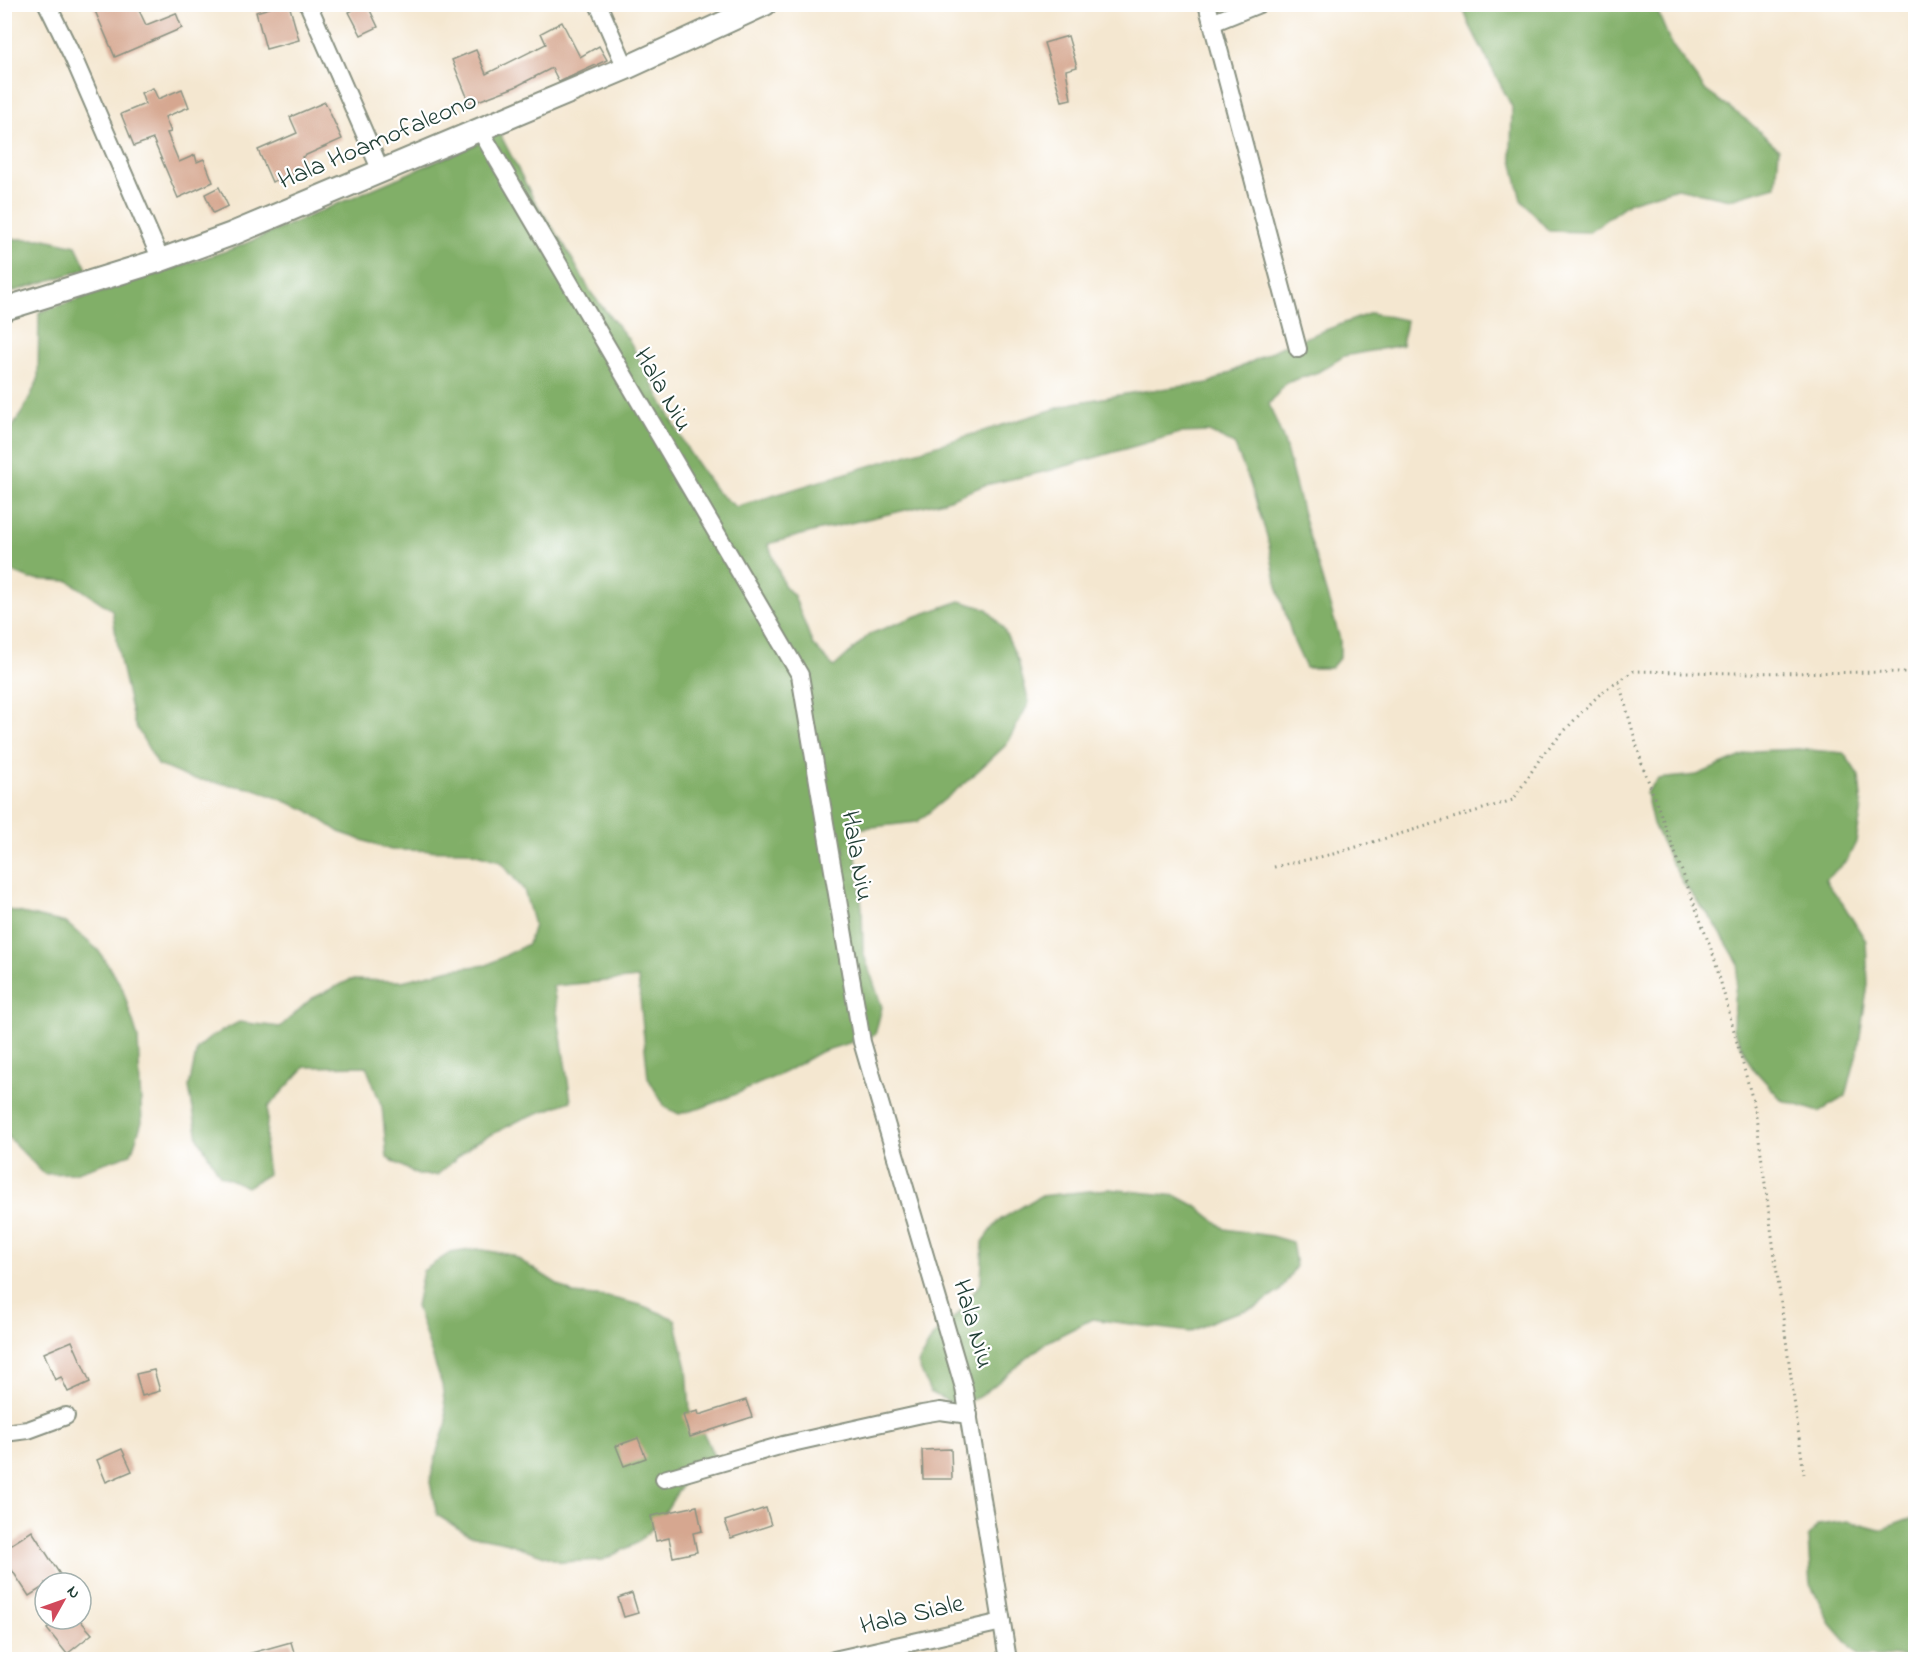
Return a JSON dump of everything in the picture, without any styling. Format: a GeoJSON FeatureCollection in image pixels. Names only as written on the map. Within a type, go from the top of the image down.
{"type":"FeatureCollection","features":[{"type":"Feature","properties":{"kind":"street"},"geometry":{"type":"LineString","coordinates":[[47,4],[73,57],[161,260]]}},
{"type":"Feature","properties":{"kind":"street"},"geometry":{"type":"LineString","coordinates":[[308,4],[381,171]]}},
{"type":"Feature","properties":{"kind":"street"},"geometry":{"type":"LineString","coordinates":[[598,4],[626,68]]}},
{"type":"Feature","properties":{"kind":"street","name":"Hala Hoamofaleono"},"geometry":{"type":"LineString","coordinates":[[4,309],[161,260],[243,230],[626,68],[765,4]]}},
{"type":"Feature","properties":{"kind":"street"},"geometry":{"type":"LineString","coordinates":[[1207,4],[1298,348]]}},
{"type":"Feature","properties":{"kind":"street"},"geometry":{"type":"LineString","coordinates":[[1212,23],[1259,4]]}},
{"type":"Feature","properties":{"kind":"street","name":"Hala Niu"},"geometry":{"type":"LineString","coordinates":[[480,130],[800,675],[862,1042],[964,1388],[1008,1659]]}},
{"type":"Feature","properties":{"kind":"street"},"geometry":{"type":"LineString","coordinates":[[664,1479],[783,1445],[922,1414],[940,1411],[969,1415]]}},
{"type":"Feature","properties":{"kind":"street"},"geometry":{"type":"LineString","coordinates":[[4,1433],[28,1430],[66,1416]]}},
{"type":"Feature","properties":{"kind":"street","name":"Hala Siale"},"geometry":{"type":"LineString","coordinates":[[834,1659],[1002,1622]]}},
{"type":"Feature","properties":{"kind":"path"},"geometry":{"type":"LineString","coordinates":[[1274,867],[1333,854],[1513,800],[1543,754],[1601,693],[1634,671],[1916,672]]}},
{"type":"Feature","properties":{"kind":"path"},"geometry":{"type":"LineString","coordinates":[[1618,682],[1642,764],[1714,957],[1755,1109],[1804,1474]]}},
{"type":"Feature","properties":{"kind":"green space"},"geometry":{"type":"Polygon","coordinates":[[[1464,5],[1655,5],[1671,44],[1706,91],[1748,121],[1779,149],[1776,186],[1730,199],[1677,188],[1630,202],[1589,232],[1549,231],[1521,200],[1511,154],[1512,107],[1469,24],[1464,5]]]}},
{"type":"Feature","properties":{"kind":"green space"},"geometry":{"type":"Polygon","coordinates":[[[500,134],[534,200],[563,243],[592,294],[629,340],[689,452],[716,491],[736,507],[1074,403],[1209,383],[1283,346],[1371,313],[1406,320],[1402,345],[1344,356],[1318,372],[1286,383],[1269,404],[1284,441],[1305,522],[1340,639],[1340,657],[1331,668],[1306,668],[1294,642],[1277,586],[1267,536],[1249,480],[1234,444],[1209,432],[1180,433],[1052,470],[985,485],[944,501],[768,544],[784,585],[794,596],[813,645],[834,667],[870,634],[960,601],[987,609],[1003,628],[1018,660],[1029,703],[1006,745],[966,782],[917,822],[855,829],[862,908],[863,952],[882,1007],[875,1035],[820,1052],[785,1072],[736,1094],[679,1114],[665,1107],[648,1078],[638,978],[553,986],[571,1101],[522,1119],[473,1144],[437,1175],[418,1175],[387,1158],[382,1107],[366,1066],[305,1067],[268,1107],[265,1152],[268,1174],[247,1187],[220,1175],[198,1138],[189,1087],[197,1049],[212,1036],[239,1022],[280,1027],[311,999],[350,980],[402,981],[451,969],[487,965],[528,944],[534,925],[524,890],[500,861],[466,851],[391,850],[339,832],[307,810],[255,789],[189,778],[158,765],[134,723],[112,610],[69,581],[30,579],[5,569],[4,441],[24,409],[38,380],[39,312],[235,248],[500,134]]]}},
{"type":"Feature","properties":{"kind":"green space"},"geometry":{"type":"Polygon","coordinates":[[[5,239],[45,239],[76,246],[87,269],[5,294],[5,239]]]}},
{"type":"Feature","properties":{"kind":"green space"},"geometry":{"type":"Polygon","coordinates":[[[1798,749],[1844,753],[1859,776],[1862,808],[1856,842],[1847,860],[1825,880],[1866,941],[1868,984],[1858,1049],[1846,1096],[1819,1112],[1782,1100],[1752,1067],[1733,1029],[1739,964],[1714,922],[1685,886],[1670,860],[1653,824],[1646,793],[1658,779],[1697,775],[1754,751],[1798,749]]]}},
{"type":"Feature","properties":{"kind":"green space"},"geometry":{"type":"Polygon","coordinates":[[[4,909],[66,923],[98,950],[122,987],[138,1038],[142,1122],[131,1154],[74,1173],[44,1174],[5,1134],[4,909]]]}},
{"type":"Feature","properties":{"kind":"green space"},"geometry":{"type":"Polygon","coordinates":[[[1109,1189],[1177,1196],[1199,1208],[1225,1229],[1271,1236],[1292,1242],[1296,1266],[1280,1291],[1256,1307],[1219,1318],[1190,1332],[1092,1319],[1047,1342],[981,1396],[957,1406],[930,1392],[918,1364],[933,1336],[960,1312],[981,1282],[983,1242],[998,1221],[1040,1196],[1109,1189]]]}},
{"type":"Feature","properties":{"kind":"green space"},"geometry":{"type":"Polygon","coordinates":[[[477,1249],[512,1255],[573,1294],[608,1297],[641,1305],[675,1319],[687,1368],[690,1412],[706,1438],[715,1459],[683,1483],[659,1522],[637,1543],[603,1560],[562,1562],[505,1542],[469,1535],[437,1515],[430,1482],[447,1422],[442,1385],[416,1306],[423,1271],[450,1253],[477,1249]]]}},
{"type":"Feature","properties":{"kind":"green space"},"geometry":{"type":"Polygon","coordinates":[[[1915,1517],[1915,1657],[1859,1656],[1831,1624],[1811,1586],[1808,1538],[1818,1525],[1847,1521],[1880,1530],[1915,1517]]]}},
{"type":"Feature","properties":{"kind":"building"},"geometry":{"type":"Polygon","coordinates":[[[92,4],[136,4],[146,25],[176,13],[182,28],[115,57],[92,4]]]}},
{"type":"Feature","properties":{"kind":"building"},"geometry":{"type":"Polygon","coordinates":[[[289,4],[299,40],[266,49],[256,12],[289,4]]]}},
{"type":"Feature","properties":{"kind":"building"},"geometry":{"type":"Polygon","coordinates":[[[367,4],[378,27],[361,35],[349,12],[367,4]]]}},
{"type":"Feature","properties":{"kind":"building"},"geometry":{"type":"Polygon","coordinates":[[[562,22],[580,57],[599,46],[607,60],[559,82],[552,68],[515,87],[470,104],[452,60],[476,50],[486,74],[546,44],[541,33],[562,22]]]}},
{"type":"Feature","properties":{"kind":"building"},"geometry":{"type":"Polygon","coordinates":[[[1068,36],[1077,67],[1066,70],[1071,99],[1062,101],[1044,43],[1068,36]]]}},
{"type":"Feature","properties":{"kind":"building"},"geometry":{"type":"Polygon","coordinates":[[[153,88],[158,99],[182,89],[189,107],[165,117],[171,132],[167,133],[179,162],[195,155],[197,162],[204,159],[213,182],[178,198],[153,139],[134,146],[121,114],[145,104],[141,93],[153,88]]]}},
{"type":"Feature","properties":{"kind":"building"},"geometry":{"type":"Polygon","coordinates":[[[325,102],[342,139],[302,157],[306,167],[272,182],[258,150],[297,133],[290,117],[325,102]]]}},
{"type":"Feature","properties":{"kind":"building"},"geometry":{"type":"Polygon","coordinates":[[[219,187],[228,206],[213,213],[205,194],[219,187]]]}},
{"type":"Feature","properties":{"kind":"building"},"geometry":{"type":"Polygon","coordinates":[[[72,1341],[90,1382],[68,1392],[61,1377],[55,1380],[44,1353],[72,1341]]]}},
{"type":"Feature","properties":{"kind":"building"},"geometry":{"type":"Polygon","coordinates":[[[154,1370],[160,1391],[142,1396],[136,1374],[154,1370]]]}},
{"type":"Feature","properties":{"kind":"building"},"geometry":{"type":"Polygon","coordinates":[[[746,1400],[752,1417],[690,1437],[683,1415],[698,1411],[699,1415],[746,1400]]]}},
{"type":"Feature","properties":{"kind":"building"},"geometry":{"type":"Polygon","coordinates":[[[638,1438],[646,1458],[624,1466],[616,1446],[638,1438]]]}},
{"type":"Feature","properties":{"kind":"building"},"geometry":{"type":"Polygon","coordinates":[[[122,1449],[132,1471],[106,1482],[97,1460],[122,1449]]]}},
{"type":"Feature","properties":{"kind":"building"},"geometry":{"type":"Polygon","coordinates":[[[951,1449],[952,1479],[923,1479],[922,1450],[951,1449]]]}},
{"type":"Feature","properties":{"kind":"building"},"geometry":{"type":"Polygon","coordinates":[[[697,1506],[702,1531],[693,1533],[697,1552],[673,1557],[669,1538],[656,1541],[651,1516],[697,1506]]]}},
{"type":"Feature","properties":{"kind":"building"},"geometry":{"type":"Polygon","coordinates":[[[766,1508],[771,1525],[731,1538],[725,1521],[766,1508]]]}},
{"type":"Feature","properties":{"kind":"building"},"geometry":{"type":"Polygon","coordinates":[[[32,1531],[58,1571],[33,1571],[33,1594],[29,1596],[4,1558],[4,1549],[32,1531]]]}},
{"type":"Feature","properties":{"kind":"building"},"geometry":{"type":"Polygon","coordinates":[[[632,1593],[638,1613],[624,1617],[618,1598],[632,1593]]]}},
{"type":"Feature","properties":{"kind":"building"},"geometry":{"type":"Polygon","coordinates":[[[49,1631],[89,1631],[92,1634],[67,1654],[49,1631]]]}},
{"type":"Feature","properties":{"kind":"building"},"geometry":{"type":"Polygon","coordinates":[[[291,1642],[296,1659],[244,1659],[244,1655],[291,1642]]]}}]}
